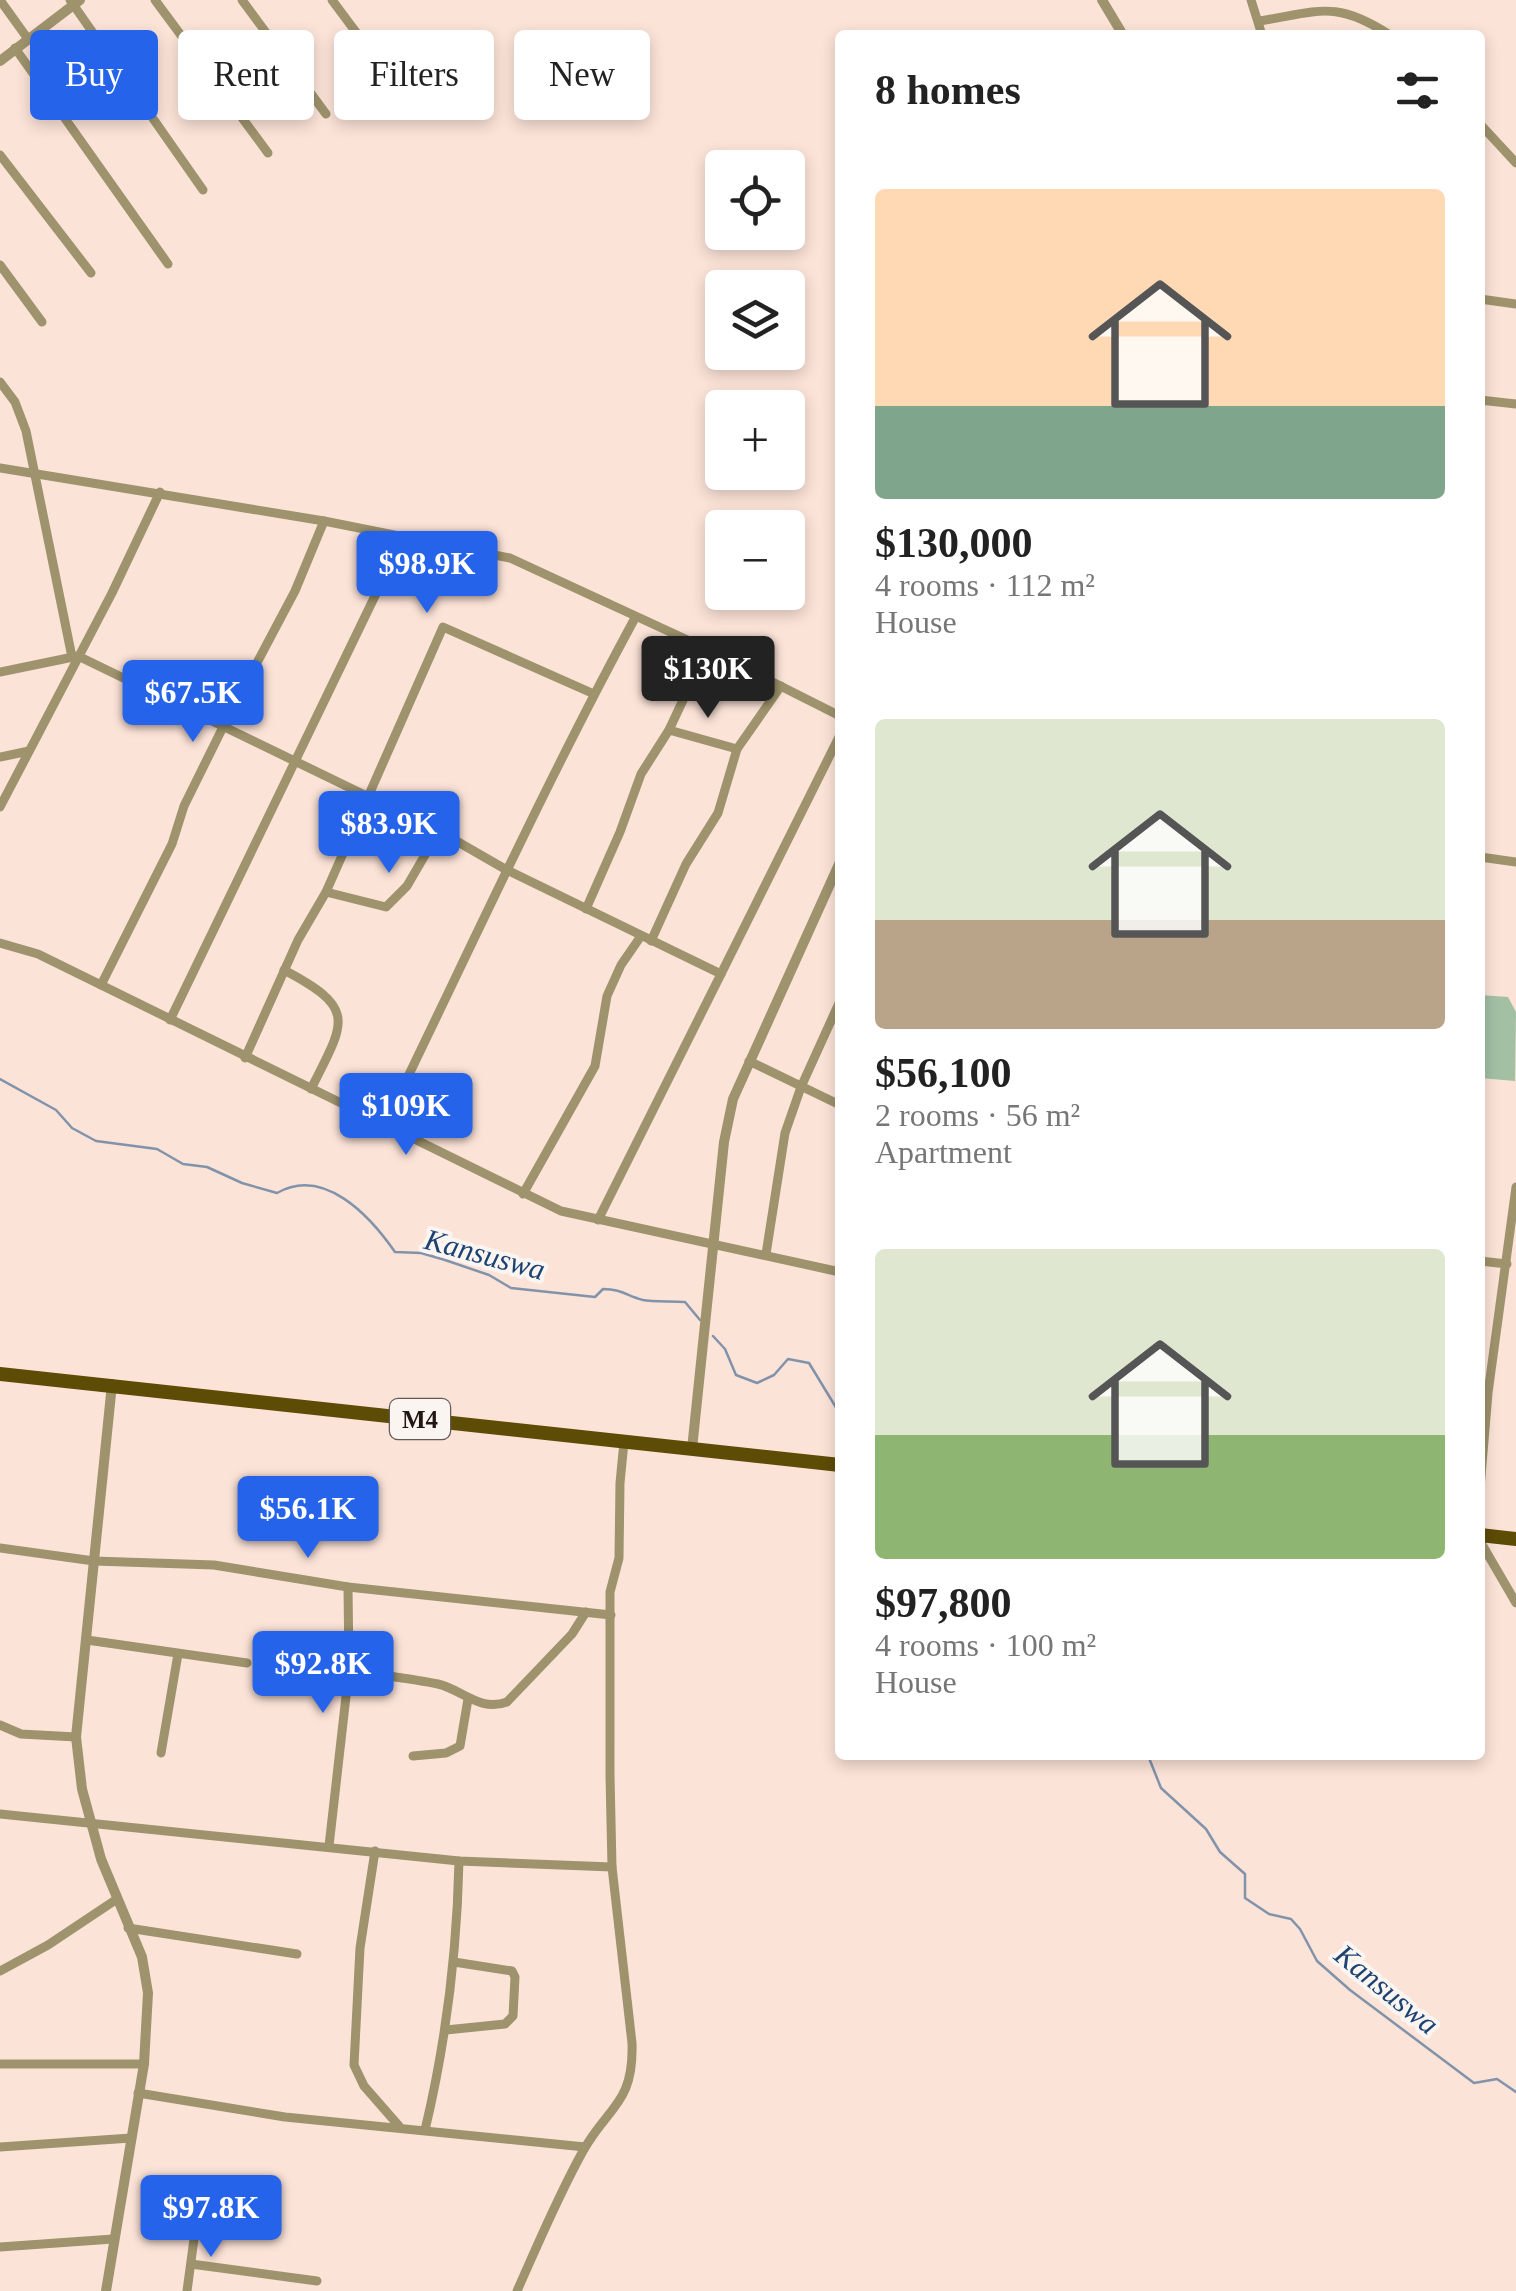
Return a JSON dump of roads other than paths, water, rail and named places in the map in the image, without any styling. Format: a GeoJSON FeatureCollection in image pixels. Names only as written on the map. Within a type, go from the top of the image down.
{"type":"FeatureCollection","features":[{"type":"Feature","properties":{"kind":"main road","name":"M4"},"geometry":{"type":"LineString","coordinates":[[0,1374],[835,1465]]}},
{"type":"Feature","properties":{"kind":"main road"},"geometry":{"type":"LineString","coordinates":[[1485,1538],[1516,1539]]}},
{"type":"Feature","properties":{"kind":"street"},"geometry":{"type":"LineString","coordinates":[[0,0],[28,38]]}},
{"type":"Feature","properties":{"kind":"street"},"geometry":{"type":"LineString","coordinates":[[155,0],[268,153]]}},
{"type":"Feature","properties":{"kind":"street"},"geometry":{"type":"LineString","coordinates":[[242,0],[326,114]]}},
{"type":"Feature","properties":{"kind":"street"},"geometry":{"type":"LineString","coordinates":[[332,0],[354,30]]}},
{"type":"Feature","properties":{"kind":"street"},"geometry":{"type":"LineString","coordinates":[[1102,0],[1120,30]]}},
{"type":"Feature","properties":{"kind":"street"},"geometry":{"type":"LineString","coordinates":[[1251,0],[1261,30]]}},
{"type":"Feature","properties":{"kind":"street"},"geometry":{"type":"LineString","coordinates":[[0,60],[74,2],[203,190]]}},
{"type":"Feature","properties":{"kind":"street"},"geometry":{"type":"LineString","coordinates":[[1260,22],[1339,8],[1382,30]]}},
{"type":"Feature","properties":{"kind":"street"},"geometry":{"type":"LineString","coordinates":[[14,48],[168,264]]}},
{"type":"Feature","properties":{"kind":"street"},"geometry":{"type":"LineString","coordinates":[[1485,129],[1516,163]]}},
{"type":"Feature","properties":{"kind":"street"},"geometry":{"type":"LineString","coordinates":[[0,155],[90,273]]}},
{"type":"Feature","properties":{"kind":"street"},"geometry":{"type":"LineString","coordinates":[[0,265],[42,322]]}},
{"type":"Feature","properties":{"kind":"street"},"geometry":{"type":"LineString","coordinates":[[1485,300],[1516,304]]}},
{"type":"Feature","properties":{"kind":"street"},"geometry":{"type":"LineString","coordinates":[[0,382],[22,418],[75,656]]}},
{"type":"Feature","properties":{"kind":"street"},"geometry":{"type":"LineString","coordinates":[[1485,401],[1516,404]]}},
{"type":"Feature","properties":{"kind":"street"},"geometry":{"type":"LineString","coordinates":[[0,468],[324,521],[529,564],[835,713]]}},
{"type":"Feature","properties":{"kind":"street"},"geometry":{"type":"LineString","coordinates":[[0,808],[160,492]]}},
{"type":"Feature","properties":{"kind":"street"},"geometry":{"type":"LineString","coordinates":[[100,986],[172,844],[184,806],[223,727],[295,592],[324,521]]}},
{"type":"Feature","properties":{"kind":"street"},"geometry":{"type":"LineString","coordinates":[[170,1020],[403,538]]}},
{"type":"Feature","properties":{"kind":"street"},"geometry":{"type":"LineString","coordinates":[[384,1126],[505,869],[636,618]]}},
{"type":"Feature","properties":{"kind":"street"},"geometry":{"type":"LineString","coordinates":[[245,1058],[284,970],[326,892],[443,627],[594,694]]}},
{"type":"Feature","properties":{"kind":"street"},"geometry":{"type":"LineString","coordinates":[[586,909],[641,774],[670,730],[707,650]]}},
{"type":"Feature","properties":{"kind":"street"},"geometry":{"type":"LineString","coordinates":[[0,670],[75,656],[439,831],[505,869],[721,974]]}},
{"type":"Feature","properties":{"kind":"street"},"geometry":{"type":"LineString","coordinates":[[651,941],[686,864],[718,814],[737,749],[781,686]]}},
{"type":"Feature","properties":{"kind":"street"},"geometry":{"type":"LineString","coordinates":[[670,730],[737,749]]}},
{"type":"Feature","properties":{"kind":"street"},"geometry":{"type":"LineString","coordinates":[[598,1220],[835,745]]}},
{"type":"Feature","properties":{"kind":"street"},"geometry":{"type":"LineString","coordinates":[[0,757],[28,752]]}},
{"type":"Feature","properties":{"kind":"street"},"geometry":{"type":"LineString","coordinates":[[326,892],[386,906],[407,886],[439,831]]}},
{"type":"Feature","properties":{"kind":"street"},"geometry":{"type":"LineString","coordinates":[[1485,858],[1516,862]]}},
{"type":"Feature","properties":{"kind":"street"},"geometry":{"type":"LineString","coordinates":[[692,1449],[728,1119],[748,1061],[835,873]]}},
{"type":"Feature","properties":{"kind":"street"},"geometry":{"type":"LineString","coordinates":[[523,1194],[596,1066],[614,978],[641,936]]}},
{"type":"Feature","properties":{"kind":"street"},"geometry":{"type":"LineString","coordinates":[[0,943],[38,954],[562,1211],[835,1271]]}},
{"type":"Feature","properties":{"kind":"street"},"geometry":{"type":"LineString","coordinates":[[284,970],[314,986],[338,1012],[337,1035],[311,1089]]}},
{"type":"Feature","properties":{"kind":"street"},"geometry":{"type":"LineString","coordinates":[[766,1254],[785,1132],[800,1087],[835,1012]]}},
{"type":"Feature","properties":{"kind":"street"},"geometry":{"type":"LineString","coordinates":[[748,1061],[835,1103]]}},
{"type":"Feature","properties":{"kind":"street"},"geometry":{"type":"LineString","coordinates":[[1485,1386],[1516,1187]]}},
{"type":"Feature","properties":{"kind":"street"},"geometry":{"type":"LineString","coordinates":[[1485,1262],[1507,1264]]}},
{"type":"Feature","properties":{"kind":"street"},"geometry":{"type":"LineString","coordinates":[[106,2291],[144,2064],[147,1980],[82,1790],[76,1737],[112,1384]]}},
{"type":"Feature","properties":{"kind":"street"},"geometry":{"type":"LineString","coordinates":[[516,2291],[585,2147],[622,2100],[631,2071],[632,2043],[612,1867],[610,1592],[618,1558],[624,1442]]}},
{"type":"Feature","properties":{"kind":"street"},"geometry":{"type":"LineString","coordinates":[[1485,1547],[1516,1603]]}},
{"type":"Feature","properties":{"kind":"street"},"geometry":{"type":"LineString","coordinates":[[0,1548],[94,1562],[214,1566],[348,1588],[611,1615]]}},
{"type":"Feature","properties":{"kind":"street"},"geometry":{"type":"LineString","coordinates":[[329,1846],[349,1670],[348,1588]]}},
{"type":"Feature","properties":{"kind":"street"},"geometry":{"type":"LineString","coordinates":[[349,1670],[446,1686],[468,1699],[500,1705],[572,1634],[586,1612]]}},
{"type":"Feature","properties":{"kind":"street"},"geometry":{"type":"LineString","coordinates":[[87,1640],[248,1663]]}},
{"type":"Feature","properties":{"kind":"street"},"geometry":{"type":"LineString","coordinates":[[161,1752],[178,1654]]}},
{"type":"Feature","properties":{"kind":"street"},"geometry":{"type":"LineString","coordinates":[[413,1756],[460,1746],[468,1699]]}},
{"type":"Feature","properties":{"kind":"street"},"geometry":{"type":"LineString","coordinates":[[0,1726],[21,1734],[76,1737]]}},
{"type":"Feature","properties":{"kind":"street"},"geometry":{"type":"LineString","coordinates":[[0,1814],[459,1861],[612,1867]]}},
{"type":"Feature","properties":{"kind":"street"},"geometry":{"type":"LineString","coordinates":[[375,1852],[358,1975],[354,2065],[364,2086],[400,2127]]}},
{"type":"Feature","properties":{"kind":"street"},"geometry":{"type":"LineString","coordinates":[[425,2130],[446,2030],[459,1861]]}},
{"type":"Feature","properties":{"kind":"street"},"geometry":{"type":"LineString","coordinates":[[0,1971],[48,1945],[117,1899]]}},
{"type":"Feature","properties":{"kind":"street"},"geometry":{"type":"LineString","coordinates":[[128,1928],[297,1954]]}},
{"type":"Feature","properties":{"kind":"street"},"geometry":{"type":"LineString","coordinates":[[446,2030],[505,2024],[513,2016],[512,1971],[454,1962]]}},
{"type":"Feature","properties":{"kind":"street"},"geometry":{"type":"LineString","coordinates":[[0,2064],[144,2064]]}},
{"type":"Feature","properties":{"kind":"street"},"geometry":{"type":"LineString","coordinates":[[138,2093],[285,2117],[585,2147]]}},
{"type":"Feature","properties":{"kind":"street"},"geometry":{"type":"LineString","coordinates":[[0,2146],[131,2138]]}},
{"type":"Feature","properties":{"kind":"street"},"geometry":{"type":"LineString","coordinates":[[187,2291],[196,2224]]}},
{"type":"Feature","properties":{"kind":"street"},"geometry":{"type":"LineString","coordinates":[[0,2247],[113,2238]]}},
{"type":"Feature","properties":{"kind":"street"},"geometry":{"type":"LineString","coordinates":[[191,2264],[316,2281]]}},
{"type":"Feature","properties":{"kind":"waterway","name":"Kansuswa"},"geometry":{"type":"LineString","coordinates":[[0,1079],[56,1110],[72,1128],[96,1141],[157,1149],[183,1164],[207,1167],[277,1193],[295,1186],[328,1190],[359,1210],[395,1252],[421,1253],[445,1260],[489,1275],[511,1288],[595,1297],[603,1289],[610,1289],[643,1300],[685,1302],[700,1320]]}},
{"type":"Feature","properties":{"kind":"waterway","name":"Kansuswa"},"geometry":{"type":"LineString","coordinates":[[713,1336],[725,1349],[736,1375],[757,1383],[774,1375],[788,1359],[809,1363],[835,1406]]}},
{"type":"Feature","properties":{"kind":"waterway","name":"Kansuswa"},"geometry":{"type":"LineString","coordinates":[[1150,1760],[1161,1788],[1206,1829],[1220,1852],[1245,1874],[1245,1898],[1269,1914],[1291,1919],[1317,1961],[1474,2083],[1497,2079],[1516,2092]]}}]}
